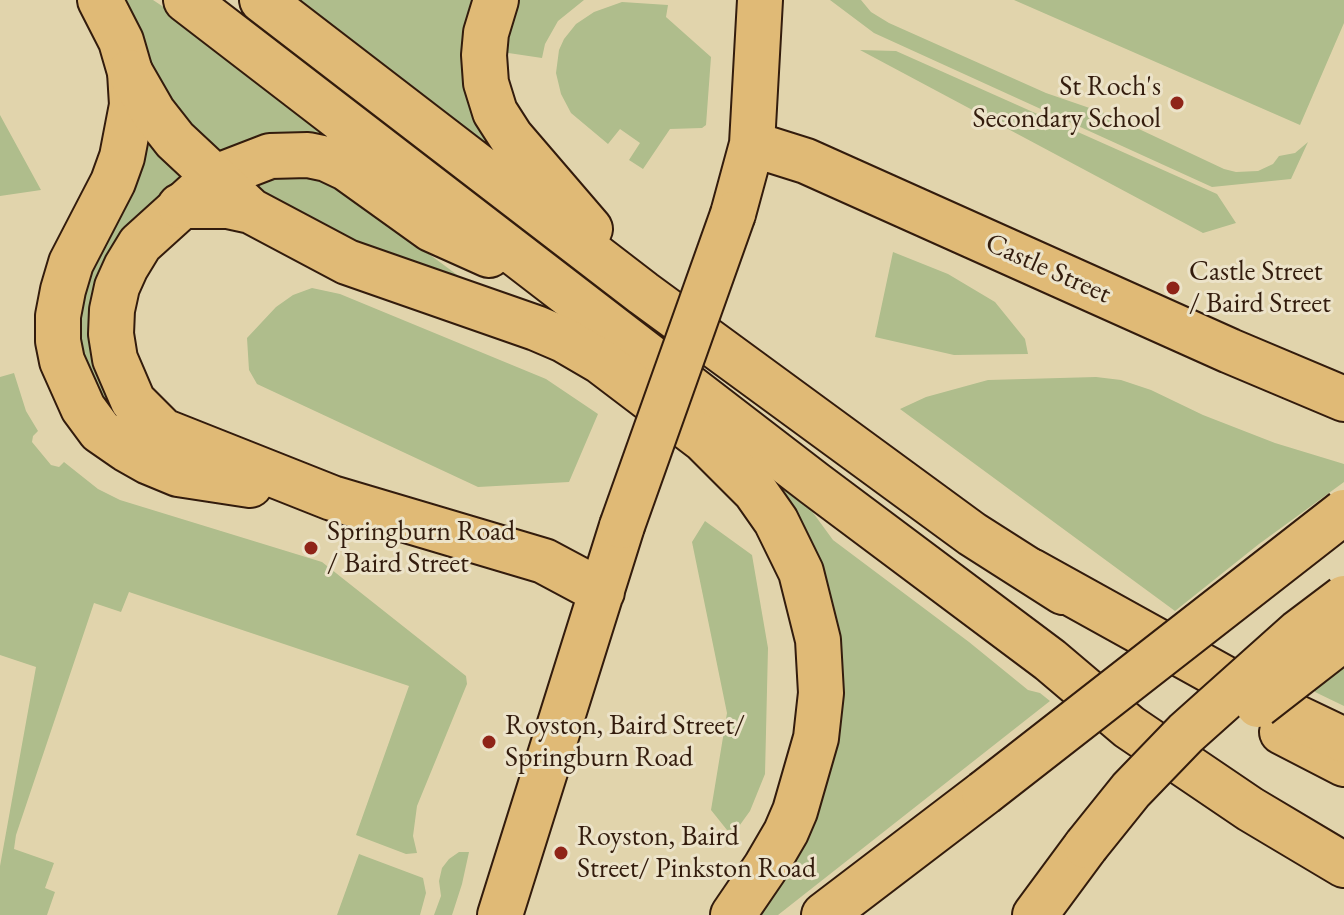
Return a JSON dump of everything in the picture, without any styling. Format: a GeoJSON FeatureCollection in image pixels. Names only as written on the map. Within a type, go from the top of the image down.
{"type":"FeatureCollection","features":[{"type":"Feature","properties":{"kind":"main road"},"geometry":{"type":"LineString","coordinates":[[100,0],[116,29],[130,72],[153,112],[175,140],[251,211],[347,262],[564,340],[600,361],[704,440],[755,491],[794,555],[814,615],[821,693],[816,738],[804,785],[786,832],[733,915]]}},
{"type":"Feature","properties":{"kind":"main road"},"geometry":{"type":"LineString","coordinates":[[186,0],[551,282],[1050,660],[1129,727],[1250,809],[1344,865]]}},
{"type":"Feature","properties":{"kind":"main road"},"geometry":{"type":"LineString","coordinates":[[262,0],[643,293],[972,534],[1240,709],[1344,764]]}},
{"type":"Feature","properties":{"kind":"main road"},"geometry":{"type":"LineString","coordinates":[[496,0],[486,33],[484,55],[486,83],[495,112],[511,137],[643,293]]}},
{"type":"Feature","properties":{"kind":"main road"},"geometry":{"type":"LineString","coordinates":[[500,915],[622,526],[733,214],[752,144],[760,0]]}},
{"type":"Feature","properties":{"kind":"main road"},"geometry":{"type":"LineString","coordinates":[[130,72],[132,105],[122,157],[113,182],[71,263],[58,316],[58,341],[71,384],[100,431],[149,462],[178,474],[332,498]]}},
{"type":"Feature","properties":{"kind":"main road","name":"Castle Street"},"geometry":{"type":"LineString","coordinates":[[752,144],[806,161],[1344,399]]}},
{"type":"Feature","properties":{"kind":"main road"},"geometry":{"type":"LineString","coordinates":[[551,282],[431,229],[346,168],[327,159],[298,154],[270,156],[213,178],[140,244],[117,287],[111,334],[115,359],[133,401],[163,431],[332,498],[544,561],[602,592]]}},
{"type":"Feature","properties":{"kind":"main road"},"geometry":{"type":"LineString","coordinates":[[180,206],[228,206],[251,211]]}},
{"type":"Feature","properties":{"kind":"main road"},"geometry":{"type":"LineString","coordinates":[[824,915],[1344,512]]}},
{"type":"Feature","properties":{"kind":"main road"},"geometry":{"type":"LineString","coordinates":[[1031,571],[1287,713],[1344,740]]}},
{"type":"Feature","properties":{"kind":"main road"},"geometry":{"type":"LineString","coordinates":[[1085,873],[1131,790],[1186,733],[1299,632],[1344,598]]}},
{"type":"Feature","properties":{"kind":"main road"},"geometry":{"type":"LineString","coordinates":[[1035,915],[1085,873],[1255,707],[1344,638]]}},
{"type":"Feature","properties":{"kind":"green space"},"geometry":{"type":"Polygon","coordinates":[[[113,0],[153,0],[203,33],[343,146],[230,154],[201,153],[113,0]]]}},
{"type":"Feature","properties":{"kind":"green space"},"geometry":{"type":"Polygon","coordinates":[[[293,0],[477,0],[488,143],[483,143],[293,0]]]}},
{"type":"Feature","properties":{"kind":"green space"},"geometry":{"type":"Polygon","coordinates":[[[507,0],[584,0],[558,21],[545,44],[542,58],[495,51],[507,0]]]}},
{"type":"Feature","properties":{"kind":"green space"},"geometry":{"type":"Polygon","coordinates":[[[830,0],[861,0],[871,12],[889,23],[1046,93],[1107,114],[1224,169],[1258,171],[1273,164],[1279,156],[1295,153],[1308,142],[1291,179],[1212,187],[874,33],[830,0]]]}},
{"type":"Feature","properties":{"kind":"green space"},"geometry":{"type":"Polygon","coordinates":[[[1014,0],[1344,0],[1344,23],[1300,125],[1014,0]]]}},
{"type":"Feature","properties":{"kind":"green space"},"geometry":{"type":"Polygon","coordinates":[[[622,2],[668,5],[666,17],[711,57],[706,125],[702,128],[670,129],[643,169],[629,160],[640,143],[620,129],[608,144],[571,113],[561,94],[556,73],[559,50],[576,24],[594,12],[622,2]]]}},
{"type":"Feature","properties":{"kind":"green space"},"geometry":{"type":"Polygon","coordinates":[[[860,50],[896,51],[1217,194],[1236,223],[1203,233],[860,50]]]}},
{"type":"Feature","properties":{"kind":"green space"},"geometry":{"type":"Polygon","coordinates":[[[0,115],[41,190],[0,196],[0,115]]]}},
{"type":"Feature","properties":{"kind":"green space"},"geometry":{"type":"Polygon","coordinates":[[[150,131],[194,180],[130,234],[132,425],[92,403],[71,312],[150,131]]]}},
{"type":"Feature","properties":{"kind":"green space"},"geometry":{"type":"Polygon","coordinates":[[[267,176],[325,177],[460,277],[455,291],[255,203],[254,181],[267,176]]]}},
{"type":"Feature","properties":{"kind":"green space"},"geometry":{"type":"Polygon","coordinates":[[[893,252],[948,274],[995,302],[1025,339],[1028,354],[954,355],[875,337],[893,252]]]}},
{"type":"Feature","properties":{"kind":"green space"},"geometry":{"type":"Polygon","coordinates":[[[312,288],[340,294],[546,379],[598,414],[569,482],[478,487],[257,384],[249,370],[247,338],[276,307],[293,295],[312,288]]]}},
{"type":"Feature","properties":{"kind":"green space"},"geometry":{"type":"Polygon","coordinates":[[[14,373],[26,411],[38,431],[32,442],[51,465],[59,467],[64,462],[98,489],[120,500],[322,562],[466,676],[467,684],[417,806],[413,836],[417,853],[406,854],[356,835],[409,686],[129,592],[121,612],[94,603],[16,835],[14,849],[54,863],[45,888],[55,892],[47,915],[0,915],[0,866],[36,667],[0,655],[0,377],[14,373]]]}},
{"type":"Feature","properties":{"kind":"green space"},"geometry":{"type":"Polygon","coordinates":[[[1096,377],[1121,380],[1151,390],[1203,415],[1275,443],[1344,464],[1344,482],[1175,611],[900,409],[926,397],[988,380],[1096,377]]]}},
{"type":"Feature","properties":{"kind":"green space"},"geometry":{"type":"Polygon","coordinates":[[[733,449],[803,499],[833,540],[1028,690],[1040,693],[1050,701],[778,915],[748,915],[831,711],[733,449]]]}},
{"type":"Feature","properties":{"kind":"green space"},"geometry":{"type":"Polygon","coordinates":[[[705,521],[752,555],[768,648],[765,774],[750,811],[737,829],[727,830],[711,810],[727,713],[692,542],[705,521]]]}},
{"type":"Feature","properties":{"kind":"green space"},"geometry":{"type":"Polygon","coordinates":[[[1344,659],[1344,706],[1315,692],[1314,681],[1344,659]]]}},
{"type":"Feature","properties":{"kind":"green space"},"geometry":{"type":"Polygon","coordinates":[[[459,852],[469,852],[452,915],[434,915],[441,896],[439,881],[442,868],[459,852]]]}},
{"type":"Feature","properties":{"kind":"green space"},"geometry":{"type":"Polygon","coordinates":[[[359,854],[423,878],[426,893],[420,915],[337,915],[359,854]]]}},
{"type":"Feature","properties":{"kind":"place","name":"St Roch's Secondary School"},"geometry":{"type":"Point","coordinates":[1177,103]}},
{"type":"Feature","properties":{"kind":"place","name":"Castle Street / Baird Street"},"geometry":{"type":"Point","coordinates":[1173,288]}},
{"type":"Feature","properties":{"kind":"place","name":"Springburn Road / Baird Street"},"geometry":{"type":"Point","coordinates":[311,548]}},
{"type":"Feature","properties":{"kind":"place","name":"Royston, Baird Street/ Springburn Road"},"geometry":{"type":"Point","coordinates":[489,742]}},
{"type":"Feature","properties":{"kind":"place","name":"Royston, Baird Street/ Pinkston Road"},"geometry":{"type":"Point","coordinates":[561,853]}}]}
